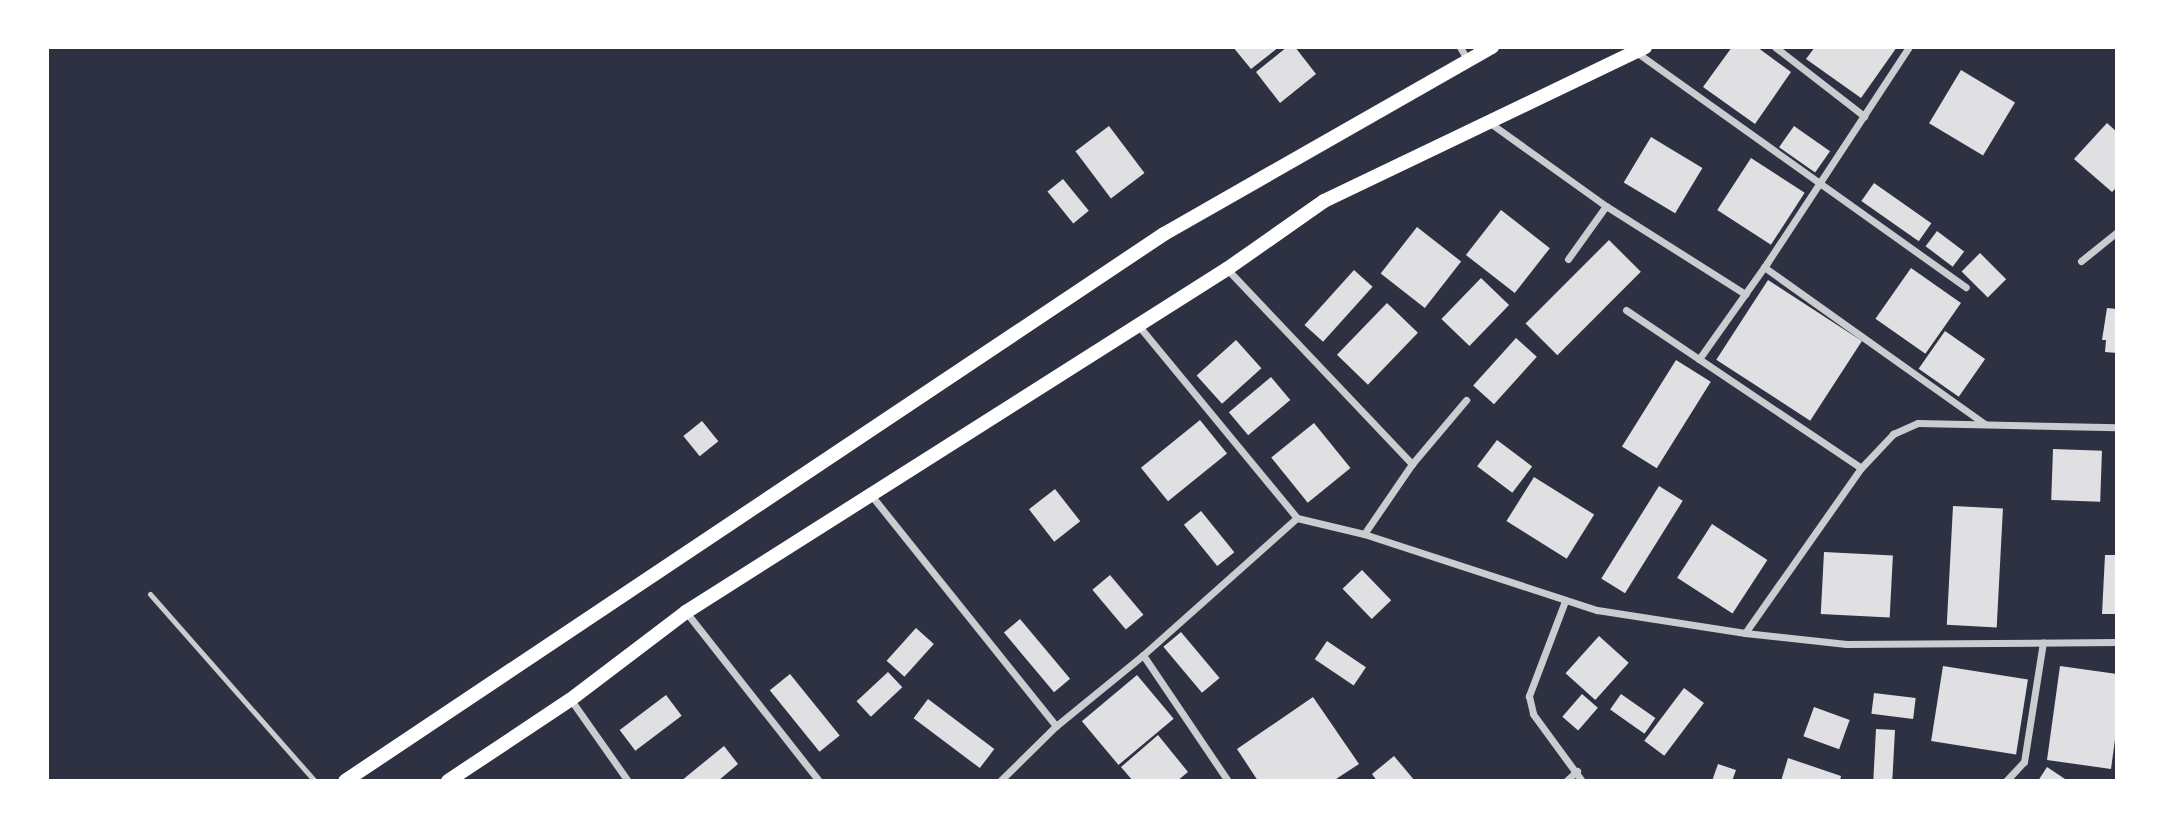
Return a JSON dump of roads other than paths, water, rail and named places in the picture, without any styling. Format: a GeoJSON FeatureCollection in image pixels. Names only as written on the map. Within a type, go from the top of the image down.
{"type":"FeatureCollection","features":[{"type":"Feature","properties":{"kind":"main road"},"geometry":{"type":"LineString","coordinates":[[345,781],[1164,234],[1464,53],[1492,47]]}},
{"type":"Feature","properties":{"kind":"main road"},"geometry":{"type":"LineString","coordinates":[[448,781],[570,700],[686,612],[1227,269],[1324,201],[1641,49]]}},
{"type":"Feature","properties":{"kind":"street"},"geometry":{"type":"LineString","coordinates":[[1775,47],[1864,116]]}},
{"type":"Feature","properties":{"kind":"street"},"geometry":{"type":"LineString","coordinates":[[1699,359],[1819,185],[1909,47]]}},
{"type":"Feature","properties":{"kind":"street"},"geometry":{"type":"LineString","coordinates":[[1641,49],[1819,185],[1966,287]]}},
{"type":"Feature","properties":{"kind":"street"},"geometry":{"type":"LineString","coordinates":[[1489,122],[1606,206],[1745,293]]}},
{"type":"Feature","properties":{"kind":"street"},"geometry":{"type":"LineString","coordinates":[[1568,259],[1606,206]]}},
{"type":"Feature","properties":{"kind":"street"},"geometry":{"type":"LineString","coordinates":[[2081,261],[2117,232]]}},
{"type":"Feature","properties":{"kind":"street"},"geometry":{"type":"LineString","coordinates":[[1763,267],[1985,425]]}},
{"type":"Feature","properties":{"kind":"street"},"geometry":{"type":"LineString","coordinates":[[1227,269],[1412,464]]}},
{"type":"Feature","properties":{"kind":"street"},"geometry":{"type":"LineString","coordinates":[[1626,310],[1861,468]]}},
{"type":"Feature","properties":{"kind":"street"},"geometry":{"type":"LineString","coordinates":[[1138,325],[1297,517],[1364,534],[1597,610],[1745,633],[1846,644],[2117,642]]}},
{"type":"Feature","properties":{"kind":"street"},"geometry":{"type":"LineString","coordinates":[[1364,534],[1412,464],[1466,400]]}},
{"type":"Feature","properties":{"kind":"street"},"geometry":{"type":"LineString","coordinates":[[1745,633],[1861,468],[1893,434],[1918,423],[2117,426]]}},
{"type":"Feature","properties":{"kind":"street"},"geometry":{"type":"LineString","coordinates":[[871,495],[1056,726]]}},
{"type":"Feature","properties":{"kind":"street"},"geometry":{"type":"LineString","coordinates":[[1000,781],[1056,726],[1143,654],[1297,517]]}},
{"type":"Feature","properties":{"kind":"street"},"geometry":{"type":"LineString","coordinates":[[1565,601],[1529,696],[1533,713],[1582,781]]}},
{"type":"Feature","properties":{"kind":"street"},"geometry":{"type":"LineString","coordinates":[[686,612],[819,781]]}},
{"type":"Feature","properties":{"kind":"street"},"geometry":{"type":"LineString","coordinates":[[2006,781],[2024,762],[2043,642]]}},
{"type":"Feature","properties":{"kind":"street"},"geometry":{"type":"LineString","coordinates":[[1143,654],[1228,781]]}},
{"type":"Feature","properties":{"kind":"street"},"geometry":{"type":"LineString","coordinates":[[570,700],[628,781]]}},
{"type":"Feature","properties":{"kind":"street"},"geometry":{"type":"LineString","coordinates":[[1566,781],[1577,771]]}},
{"type":"Feature","properties":{"kind":"lane"},"geometry":{"type":"LineString","coordinates":[[150,594],[315,781]]}}]}
